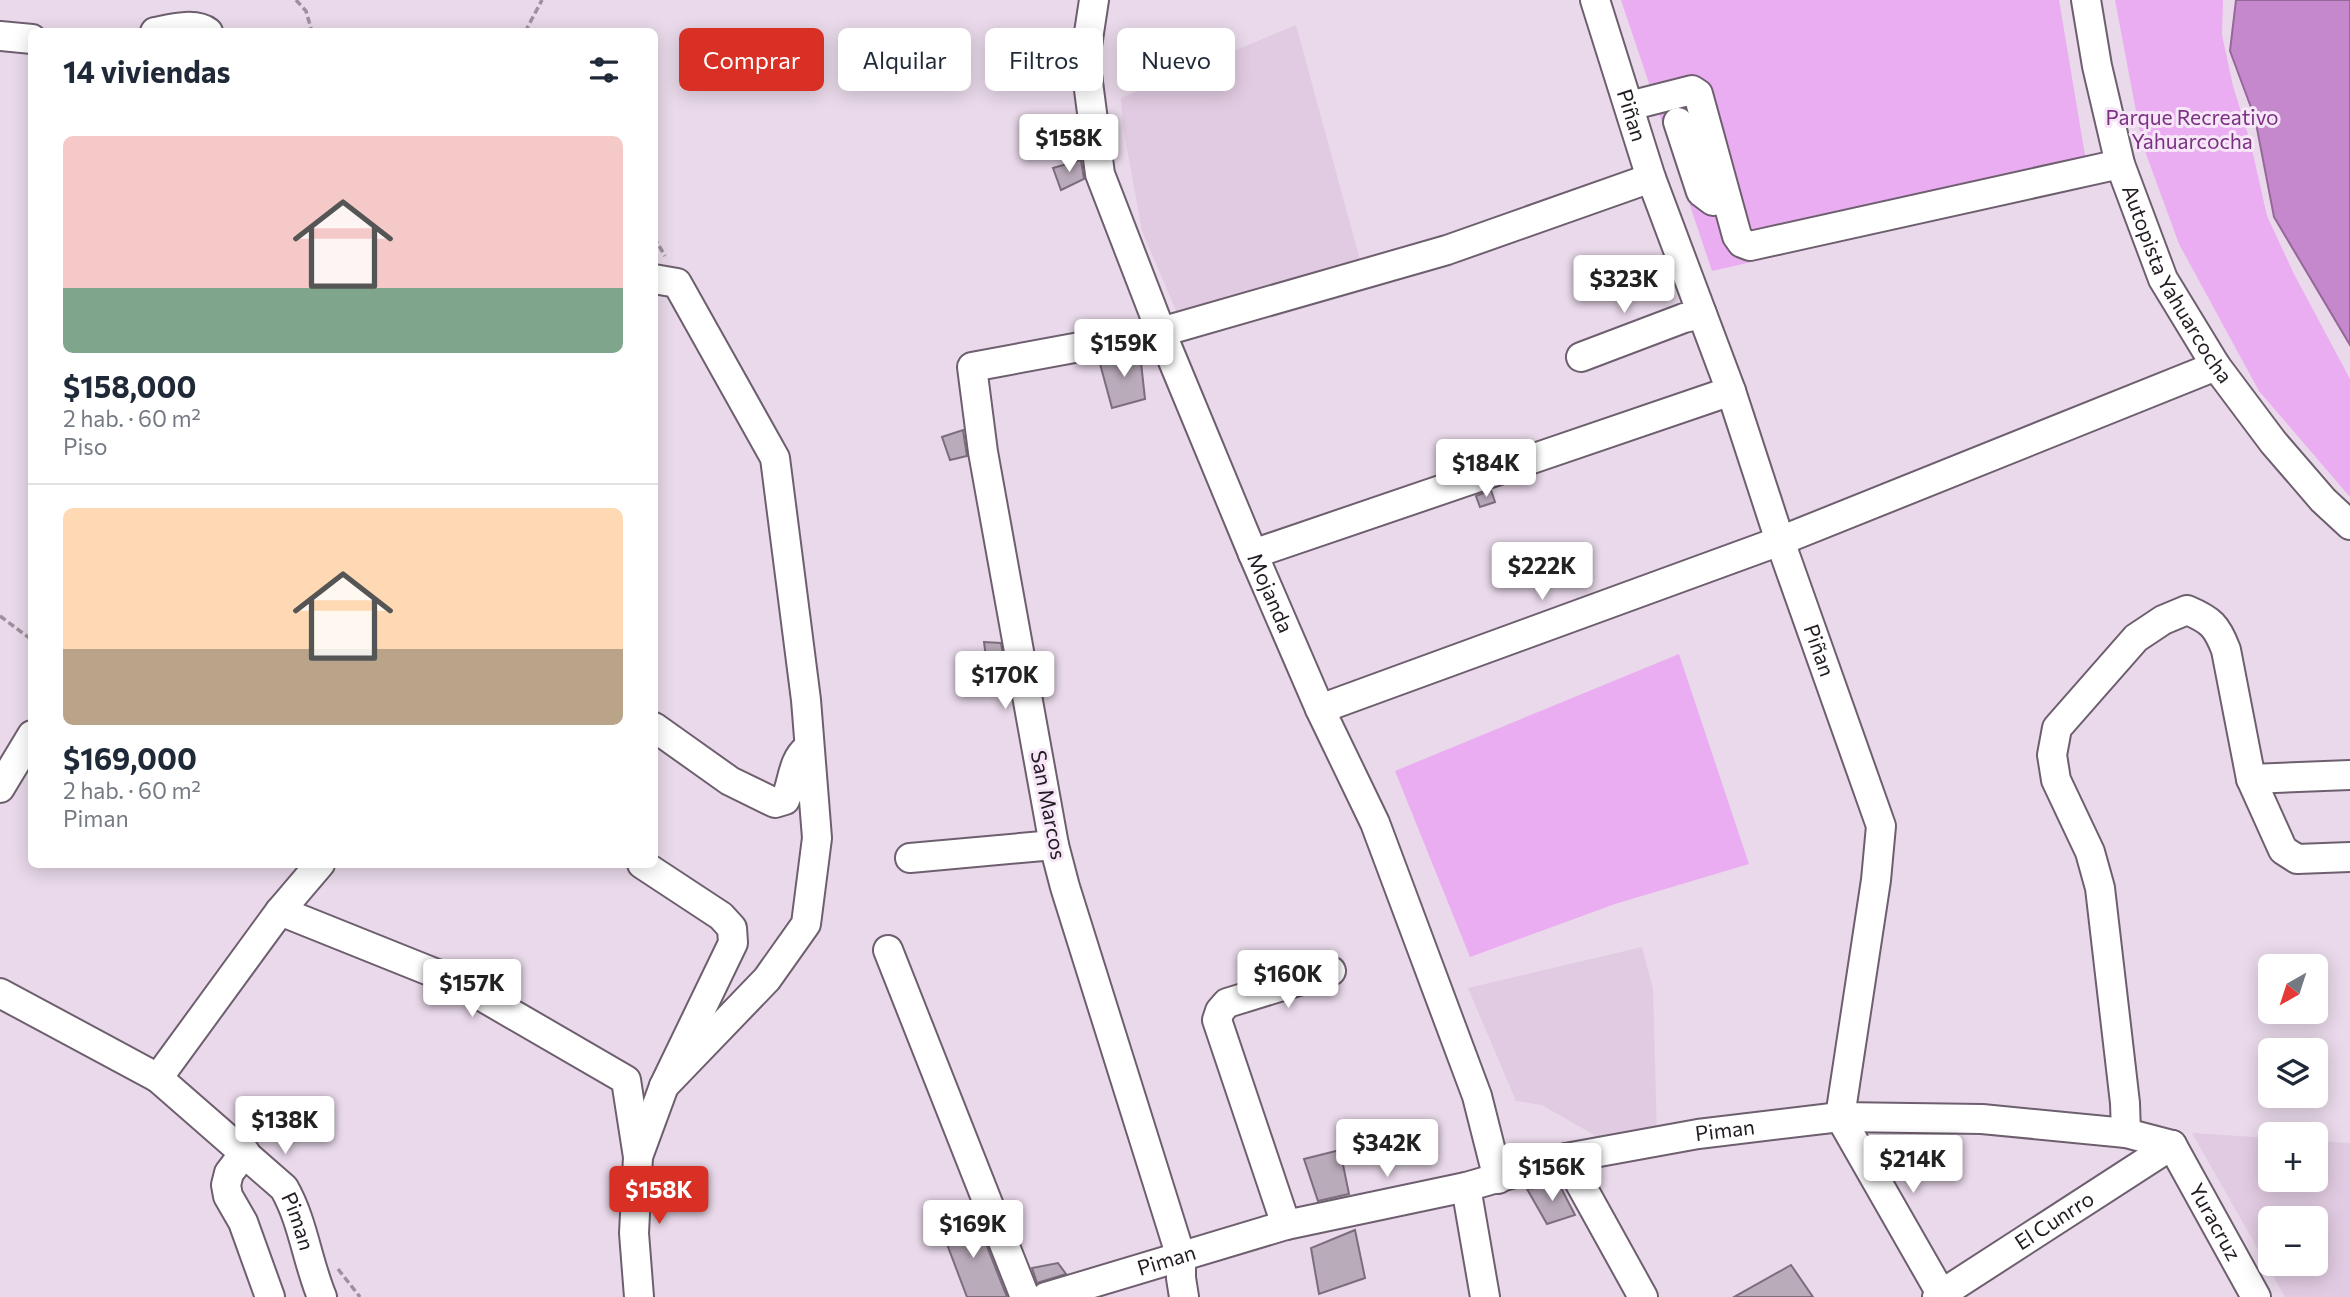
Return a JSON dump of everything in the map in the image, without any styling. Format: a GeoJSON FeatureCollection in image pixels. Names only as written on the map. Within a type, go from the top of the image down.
{"type":"FeatureCollection","features":[{"type":"Feature","properties":{"kind":"street","name":"Mojanda"},"geometry":{"type":"LineString","coordinates":[[1094,0],[1085,59],[1100,174],[1161,332],[1253,554],[1320,709],[1375,823],[1477,1096],[1498,1179]]}},
{"type":"Feature","properties":{"kind":"street","name":"Piñan"},"geometry":{"type":"LineString","coordinates":[[1595,0],[1651,178],[1731,391],[1780,541],[1881,826],[1876,880],[1840,1117]]}},
{"type":"Feature","properties":{"kind":"street","name":"Autopista Yahuarcocha"},"geometry":{"type":"LineString","coordinates":[[2086,0],[2097,66],[2120,164],[2163,279],[2216,366],[2273,442],[2323,500],[2350,525]]}},
{"type":"Feature","properties":{"kind":"street"},"geometry":{"type":"LineString","coordinates":[[173,28],[203,28]]}},
{"type":"Feature","properties":{"kind":"street"},"geometry":{"type":"LineString","coordinates":[[0,36],[28,39]]}},
{"type":"Feature","properties":{"kind":"street"},"geometry":{"type":"LineString","coordinates":[[1629,106],[1692,90],[1698,94],[1737,236],[1742,243],[1750,246],[2120,164]]}},
{"type":"Feature","properties":{"kind":"street"},"geometry":{"type":"LineString","coordinates":[[1678,122],[1701,192],[1713,201],[1725,199]]}},
{"type":"Feature","properties":{"kind":"street"},"geometry":{"type":"LineString","coordinates":[[1161,332],[1447,250],[1651,178]]}},
{"type":"Feature","properties":{"kind":"street"},"geometry":{"type":"LineString","coordinates":[[658,280],[677,283],[775,458],[806,700],[817,838],[806,924],[767,979],[664,1086]]}},
{"type":"Feature","properties":{"kind":"street"},"geometry":{"type":"LineString","coordinates":[[1581,357],[1684,318],[1702,314]]}},
{"type":"Feature","properties":{"kind":"street","name":"San Marcos"},"geometry":{"type":"LineString","coordinates":[[1161,332],[972,367],[983,452],[1054,845],[1181,1258],[1184,1297]]}},
{"type":"Feature","properties":{"kind":"street"},"geometry":{"type":"LineString","coordinates":[[1320,709],[1780,541],[2216,366]]}},
{"type":"Feature","properties":{"kind":"street"},"geometry":{"type":"LineString","coordinates":[[1253,554],[1731,391]]}},
{"type":"Feature","properties":{"kind":"street"},"geometry":{"type":"LineString","coordinates":[[2126,1133],[2125,1103],[2100,888],[2090,852],[2056,780],[2052,755],[2057,728],[2136,638],[2163,620],[2187,611],[2206,618],[2219,631],[2226,650],[2251,779],[2283,850],[2297,859],[2350,857]]}},
{"type":"Feature","properties":{"kind":"street"},"geometry":{"type":"LineString","coordinates":[[658,730],[730,780],[775,803],[785,800],[792,785],[795,766],[801,754],[810,748]]}},
{"type":"Feature","properties":{"kind":"street"},"geometry":{"type":"LineString","coordinates":[[0,788],[28,742]]}},
{"type":"Feature","properties":{"kind":"street"},"geometry":{"type":"LineString","coordinates":[[2251,779],[2350,775]]}},
{"type":"Feature","properties":{"kind":"street"},"geometry":{"type":"LineString","coordinates":[[909,858],[1054,845]]}},
{"type":"Feature","properties":{"kind":"street"},"geometry":{"type":"LineString","coordinates":[[159,1078],[280,911],[317,868]]}},
{"type":"Feature","properties":{"kind":"street"},"geometry":{"type":"LineString","coordinates":[[638,1157],[664,1086],[733,943],[732,928],[721,916],[648,868]]}},
{"type":"Feature","properties":{"kind":"street"},"geometry":{"type":"LineString","coordinates":[[280,911],[457,982],[625,1080],[638,1157],[634,1233],[639,1297]]}},
{"type":"Feature","properties":{"kind":"street"},"geometry":{"type":"LineString","coordinates":[[887,950],[1025,1297]]}},
{"type":"Feature","properties":{"kind":"street"},"geometry":{"type":"LineString","coordinates":[[1286,1225],[1217,1020],[1227,1003],[1331,971]]}},
{"type":"Feature","properties":{"kind":"street","name":"Piman"},"geometry":{"type":"LineString","coordinates":[[0,993],[159,1078],[284,1188],[295,1207],[314,1279],[322,1297]]}},
{"type":"Feature","properties":{"kind":"street"},"geometry":{"type":"LineString","coordinates":[[1840,1117],[1940,1296]]}},
{"type":"Feature","properties":{"kind":"street","name":"Piman"},"geometry":{"type":"LineString","coordinates":[[1046,1297],[1286,1225],[1466,1187],[1566,1158],[1698,1134],[1840,1117],[1982,1119],[2126,1133],[2172,1145]]}},
{"type":"Feature","properties":{"kind":"street","name":"El Cunrro"},"geometry":{"type":"LineString","coordinates":[[1940,1296],[2172,1145]]}},
{"type":"Feature","properties":{"kind":"street","name":"Yuracruz"},"geometry":{"type":"LineString","coordinates":[[2172,1145],[2256,1297]]}},
{"type":"Feature","properties":{"kind":"street"},"geometry":{"type":"LineString","coordinates":[[245,1152],[229,1173],[226,1185],[228,1196],[243,1222],[270,1297]]}},
{"type":"Feature","properties":{"kind":"street"},"geometry":{"type":"LineString","coordinates":[[1566,1158],[1643,1297]]}},
{"type":"Feature","properties":{"kind":"street"},"geometry":{"type":"LineString","coordinates":[[1466,1187],[1485,1297]]}},
{"type":"Feature","properties":{"kind":"path"},"geometry":{"type":"LineString","coordinates":[[296,0],[306,11],[311,28]]}},
{"type":"Feature","properties":{"kind":"path"},"geometry":{"type":"LineString","coordinates":[[526,28],[542,0]]}},
{"type":"Feature","properties":{"kind":"path"},"geometry":{"type":"LineString","coordinates":[[0,616],[28,637]]}},
{"type":"Feature","properties":{"kind":"shaded area"},"geometry":{"type":"Polygon","coordinates":[[[2236,0],[2350,0],[2350,345],[2274,217],[2255,118],[2230,51],[2236,0]]]}},
{"type":"Feature","properties":{"kind":"shaded area"},"geometry":{"type":"Polygon","coordinates":[[[1296,25],[1360,260],[1181,322],[1142,231],[1123,127],[1121,98],[1138,91],[1235,91],[1235,50],[1296,25]]]}},
{"type":"Feature","properties":{"kind":"shaded area"},"geometry":{"type":"Polygon","coordinates":[[[1642,947],[1653,989],[1657,1138],[1600,1150],[1594,1135],[1542,1105],[1516,1101],[1468,988],[1642,947]]]}},
{"type":"Feature","properties":{"kind":"shaded area"},"geometry":{"type":"Polygon","coordinates":[[[2192,1133],[2258,1137],[2258,1192],[2328,1192],[2328,1142],[2350,1143],[2350,1297],[2285,1297],[2273,1276],[2328,1276],[2328,1206],[2258,1206],[2258,1249],[2192,1133]]]}},
{"type":"Feature","properties":{"kind":"green space"},"geometry":{"type":"Polygon","coordinates":[[[1621,0],[2059,0],[2090,185],[1712,271],[1621,0]]]}},
{"type":"Feature","properties":{"kind":"green space","name":"Parque Recreativo Yahuarcocha"},"geometry":{"type":"Polygon","coordinates":[[[2115,0],[2223,0],[2222,35],[2267,216],[2294,274],[2350,379],[2350,497],[2259,391],[2179,244],[2142,143],[2115,0]]]}},
{"type":"Feature","properties":{"kind":"green space"},"geometry":{"type":"Polygon","coordinates":[[[1679,654],[1749,864],[1615,904],[1470,957],[1395,771],[1679,654]]]}},
{"type":"Feature","properties":{"kind":"building"},"geometry":{"type":"Polygon","coordinates":[[[1081,160],[1084,179],[1061,190],[1053,168],[1081,160]]]}},
{"type":"Feature","properties":{"kind":"building"},"geometry":{"type":"Polygon","coordinates":[[[1140,353],[1145,399],[1112,408],[1099,360],[1140,353]]]}},
{"type":"Feature","properties":{"kind":"building"},"geometry":{"type":"Polygon","coordinates":[[[963,430],[967,456],[950,460],[942,437],[963,430]]]}},
{"type":"Feature","properties":{"kind":"building"},"geometry":{"type":"Polygon","coordinates":[[[1491,490],[1495,502],[1480,507],[1476,496],[1491,490]]]}},
{"type":"Feature","properties":{"kind":"building"},"geometry":{"type":"Polygon","coordinates":[[[984,642],[1001,643],[1007,677],[989,681],[984,642]]]}},
{"type":"Feature","properties":{"kind":"building"},"geometry":{"type":"Polygon","coordinates":[[[1340,1150],[1349,1194],[1318,1201],[1304,1159],[1340,1150]]]}},
{"type":"Feature","properties":{"kind":"building"},"geometry":{"type":"Polygon","coordinates":[[[1560,1186],[1575,1215],[1547,1224],[1527,1189],[1560,1186]]]}},
{"type":"Feature","properties":{"kind":"building"},"geometry":{"type":"Polygon","coordinates":[[[975,1216],[1007,1297],[967,1297],[942,1231],[975,1216]]]}},
{"type":"Feature","properties":{"kind":"building"},"geometry":{"type":"Polygon","coordinates":[[[1355,1230],[1365,1278],[1319,1294],[1311,1248],[1355,1230]]]}},
{"type":"Feature","properties":{"kind":"building"},"geometry":{"type":"Polygon","coordinates":[[[1058,1263],[1066,1274],[1037,1283],[1032,1268],[1058,1263]]]}},
{"type":"Feature","properties":{"kind":"building"},"geometry":{"type":"Polygon","coordinates":[[[1791,1265],[1813,1297],[1734,1297],[1791,1265]]]}}]}
